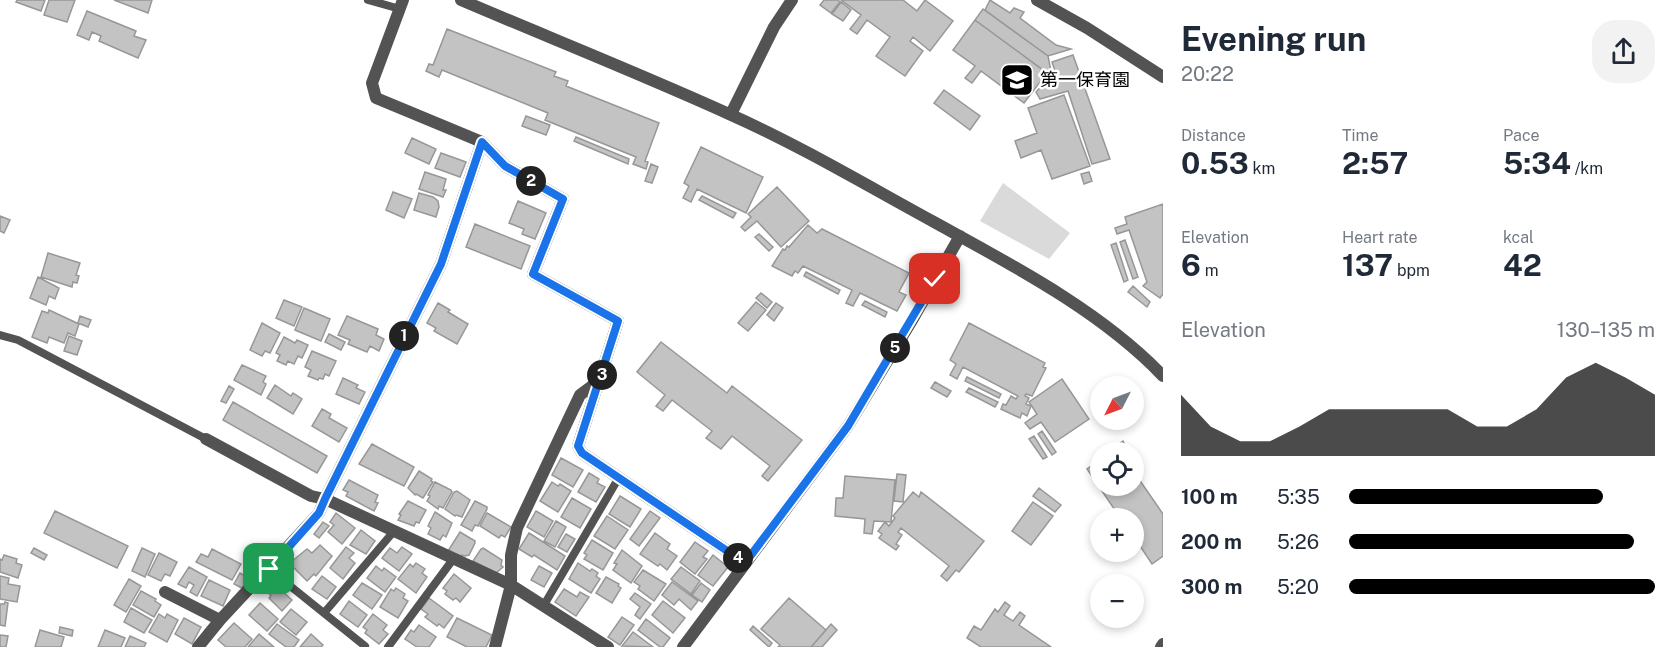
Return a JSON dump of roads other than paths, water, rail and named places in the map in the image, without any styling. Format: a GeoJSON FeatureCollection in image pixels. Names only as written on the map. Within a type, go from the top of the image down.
{"type":"FeatureCollection","features":[{"type":"Feature","properties":{"kind":"street"},"geometry":{"type":"LineString","coordinates":[[461,0],[731,114],[833,166],[960,236],[1076,306],[1140,352],[1163,376]]}},
{"type":"Feature","properties":{"kind":"street"},"geometry":{"type":"LineString","coordinates":[[731,114],[774,27],[792,0]]}},
{"type":"Feature","properties":{"kind":"street"},"geometry":{"type":"LineString","coordinates":[[1037,0],[1087,28],[1163,77]]}},
{"type":"Feature","properties":{"kind":"street"},"geometry":{"type":"LineString","coordinates":[[401,5],[372,83],[376,98],[482,142],[505,166],[563,199],[533,274],[618,321],[578,446],[582,453],[745,563]]}},
{"type":"Feature","properties":{"kind":"street"},"geometry":{"type":"LineString","coordinates":[[204,645],[220,620],[319,513],[441,264],[482,142]]}},
{"type":"Feature","properties":{"kind":"street"},"geometry":{"type":"LineString","coordinates":[[683,647],[848,426],[960,236]]}},
{"type":"Feature","properties":{"kind":"street"},"geometry":{"type":"LineString","coordinates":[[495,647],[511,585],[511,555],[517,528],[580,395],[600,380]]}},
{"type":"Feature","properties":{"kind":"street"},"geometry":{"type":"LineString","coordinates":[[206,439],[311,496],[325,499],[511,585],[608,647]]}},
{"type":"Feature","properties":{"kind":"street"},"geometry":{"type":"LineString","coordinates":[[165,592],[220,620]]}},
{"type":"Feature","properties":{"kind":"lane"},"geometry":{"type":"LineString","coordinates":[[368,0],[401,5]]}},
{"type":"Feature","properties":{"kind":"lane"},"geometry":{"type":"LineString","coordinates":[[0,335],[18,340],[206,439]]}},
{"type":"Feature","properties":{"kind":"lane"},"geometry":{"type":"LineString","coordinates":[[544,605],[618,478]]}},
{"type":"Feature","properties":{"kind":"lane"},"geometry":{"type":"LineString","coordinates":[[324,613],[394,530]]}},
{"type":"Feature","properties":{"kind":"lane"},"geometry":{"type":"LineString","coordinates":[[388,647],[454,558]]}},
{"type":"Feature","properties":{"kind":"lane"},"geometry":{"type":"LineString","coordinates":[[269,569],[365,646]]}},
{"type":"Feature","properties":{"kind":"place","name":"第一保育園"},"geometry":{"type":"Point","coordinates":[1017,80]}}]}
